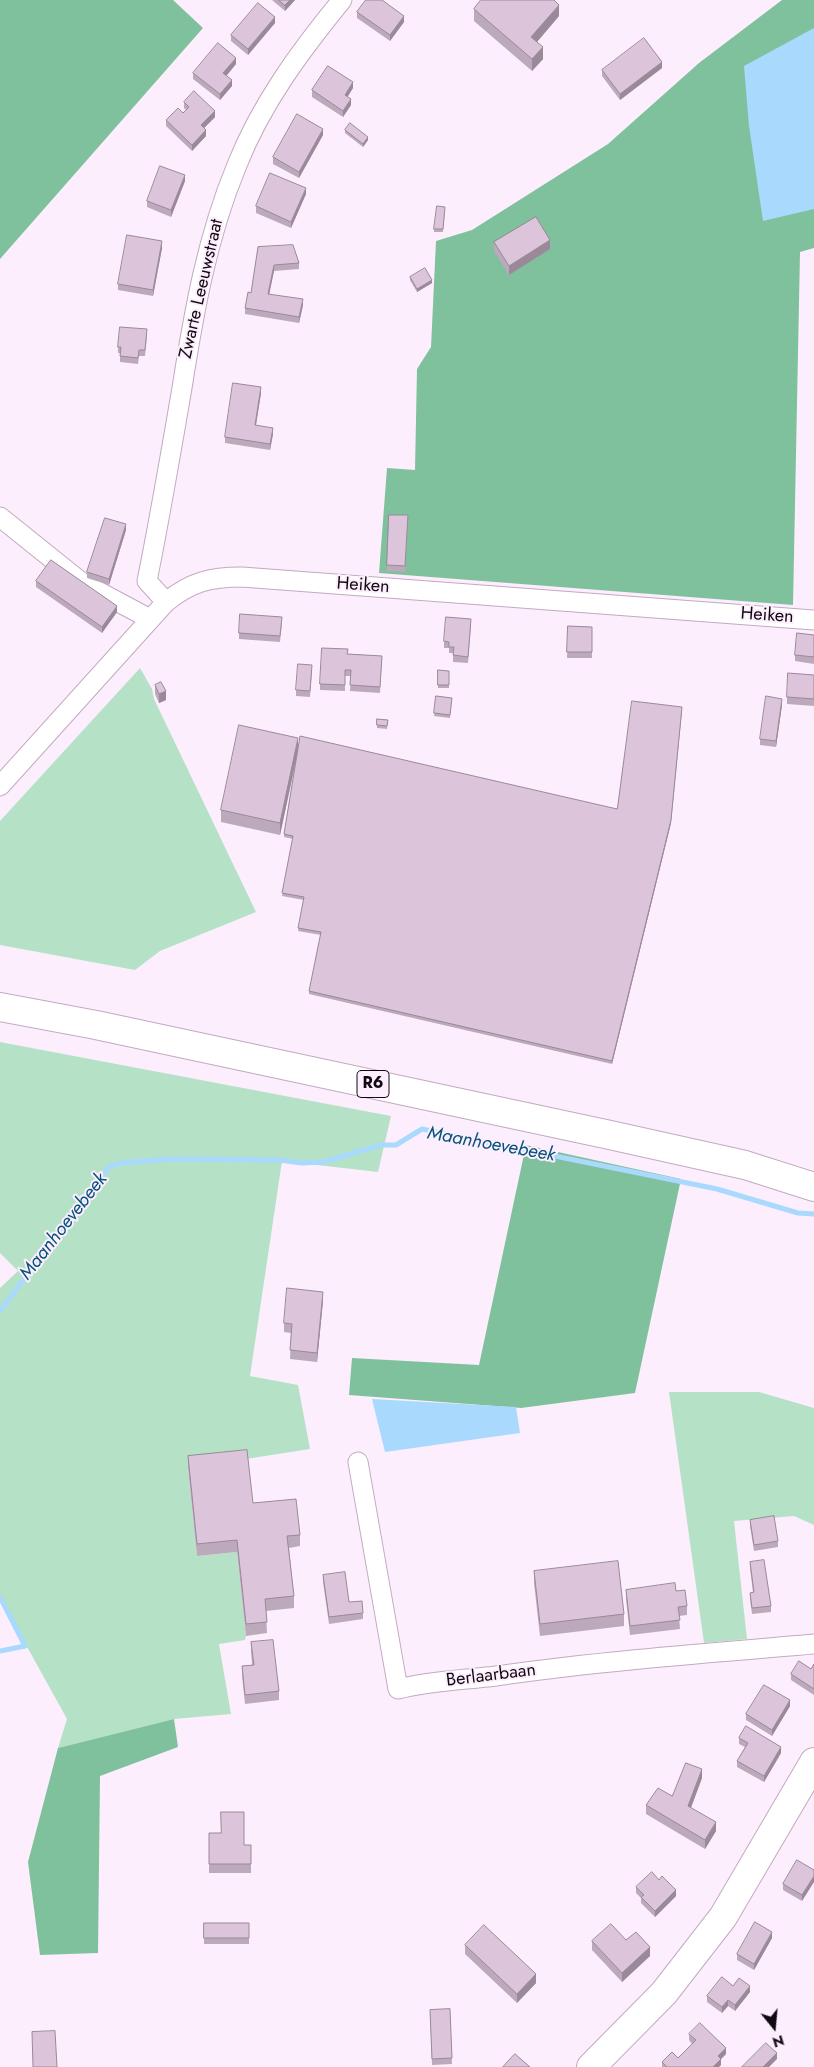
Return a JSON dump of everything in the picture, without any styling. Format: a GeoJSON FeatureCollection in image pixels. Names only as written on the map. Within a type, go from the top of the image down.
{"type":"FeatureCollection","features":[{"type":"Feature","properties":{"kind":"main road","name":"R6"},"geometry":{"type":"LineString","coordinates":[[0,1007],[178,1042],[745,1165],[814,1187]]}},
{"type":"Feature","properties":{"kind":"main road","name":"R6"},"geometry":{"type":"LineString","coordinates":[[745,1165],[814,1172]]}},
{"type":"Feature","properties":{"kind":"main road"},"geometry":{"type":"LineString","coordinates":[[591,2067],[664,1993],[723,1917],[814,1762]]}},
{"type":"Feature","properties":{"kind":"street","name":"Zwarte Leeuwstraat"},"geometry":{"type":"LineString","coordinates":[[166,602],[147,581],[198,289],[211,237],[237,163],[258,122],[281,82],[308,42],[342,0]]}},
{"type":"Feature","properties":{"kind":"street"},"geometry":{"type":"LineString","coordinates":[[0,517],[81,582],[150,619]]}},
{"type":"Feature","properties":{"kind":"street","name":"Heiken"},"geometry":{"type":"LineString","coordinates":[[0,786],[166,602],[180,591],[194,584],[219,577],[242,577],[814,620]]}},
{"type":"Feature","properties":{"kind":"street","name":"Berlaarbaan"},"geometry":{"type":"LineString","coordinates":[[358,1462],[398,1689],[417,1684],[474,1679],[579,1664],[814,1644]]}},
{"type":"Feature","properties":{"kind":"green space"},"geometry":{"type":"Polygon","coordinates":[[[0,0],[173,0],[203,28],[0,259],[0,0]]]}},
{"type":"Feature","properties":{"kind":"green space"},"geometry":{"type":"Polygon","coordinates":[[[782,0],[814,0],[814,248],[800,252],[793,605],[379,573],[387,468],[415,470],[417,369],[431,347],[436,241],[472,230],[608,144],[699,63],[782,0]]]}},
{"type":"Feature","properties":{"kind":"green space"},"geometry":{"type":"Polygon","coordinates":[[[140,668],[152,689],[154,699],[256,912],[160,951],[135,970],[0,945],[0,821],[140,668]]]}},
{"type":"Feature","properties":{"kind":"green space"},"geometry":{"type":"Polygon","coordinates":[[[0,1042],[391,1116],[378,1172],[282,1161],[250,1376],[298,1385],[310,1449],[188,1468],[197,1556],[237,1552],[246,1636],[245,1640],[219,1644],[231,1714],[174,1719],[58,1748],[67,1719],[0,1598],[0,1288],[18,1271],[0,1253],[0,1042]]]}},
{"type":"Feature","properties":{"kind":"green space"},"geometry":{"type":"Polygon","coordinates":[[[526,1145],[681,1179],[635,1393],[521,1408],[349,1395],[352,1358],[479,1365],[526,1145]]]}},
{"type":"Feature","properties":{"kind":"green space"},"geometry":{"type":"Polygon","coordinates":[[[669,1392],[759,1392],[814,1408],[814,1525],[794,1516],[734,1521],[747,1639],[704,1643],[669,1392]]]}},
{"type":"Feature","properties":{"kind":"green space"},"geometry":{"type":"Polygon","coordinates":[[[174,1719],[178,1747],[100,1776],[98,1953],[40,1955],[28,1862],[58,1748],[174,1719]]]}},
{"type":"Feature","properties":{"kind":"water"},"geometry":{"type":"Polygon","coordinates":[[[814,28],[814,209],[763,221],[749,126],[744,66],[814,28]]]}},
{"type":"Feature","properties":{"kind":"water"},"geometry":{"type":"Polygon","coordinates":[[[372,1399],[516,1407],[520,1433],[385,1452],[372,1399]]]}},
{"type":"Feature","properties":{"kind":"building"},"geometry":{"type":"Polygon","coordinates":[[[279,0],[290,0],[285,5],[279,0]]]}},
{"type":"Feature","properties":{"kind":"building"},"geometry":{"type":"Polygon","coordinates":[[[366,0],[382,0],[404,16],[390,35],[357,12],[366,0]]]}},
{"type":"Feature","properties":{"kind":"building"},"geometry":{"type":"Polygon","coordinates":[[[481,0],[554,0],[559,5],[531,37],[543,47],[532,59],[474,9],[481,0]]]}},
{"type":"Feature","properties":{"kind":"building"},"geometry":{"type":"Polygon","coordinates":[[[258,3],[275,17],[248,49],[231,35],[258,3]]]}},
{"type":"Feature","properties":{"kind":"building"},"geometry":{"type":"Polygon","coordinates":[[[644,38],[662,62],[620,94],[602,70],[644,38]]]}},
{"type":"Feature","properties":{"kind":"building"},"geometry":{"type":"Polygon","coordinates":[[[218,43],[236,58],[223,73],[232,80],[220,94],[193,73],[218,43]]]}},
{"type":"Feature","properties":{"kind":"building"},"geometry":{"type":"Polygon","coordinates":[[[328,66],[353,82],[345,95],[351,99],[343,111],[312,90],[328,66]]]}},
{"type":"Feature","properties":{"kind":"building"},"geometry":{"type":"Polygon","coordinates":[[[194,91],[215,111],[201,125],[206,130],[192,145],[166,120],[178,108],[183,113],[189,107],[184,102],[194,91]]]}},
{"type":"Feature","properties":{"kind":"building"},"geometry":{"type":"Polygon","coordinates":[[[297,114],[323,129],[299,172],[273,157],[297,114]]]}},
{"type":"Feature","properties":{"kind":"building"},"geometry":{"type":"Polygon","coordinates":[[[350,123],[368,137],[363,144],[345,130],[350,123]]]}},
{"type":"Feature","properties":{"kind":"building"},"geometry":{"type":"Polygon","coordinates":[[[160,166],[185,175],[171,210],[147,201],[160,166]]]}},
{"type":"Feature","properties":{"kind":"building"},"geometry":{"type":"Polygon","coordinates":[[[270,173],[306,188],[291,222],[256,206],[270,173]]]}},
{"type":"Feature","properties":{"kind":"building"},"geometry":{"type":"Polygon","coordinates":[[[437,206],[445,207],[443,229],[434,229],[437,206]]]}},
{"type":"Feature","properties":{"kind":"building"},"geometry":{"type":"Polygon","coordinates":[[[536,217],[550,240],[509,266],[494,242],[536,217]]]}},
{"type":"Feature","properties":{"kind":"building"},"geometry":{"type":"Polygon","coordinates":[[[127,235],[162,241],[153,290],[118,284],[127,235]]]}},
{"type":"Feature","properties":{"kind":"building"},"geometry":{"type":"Polygon","coordinates":[[[293,245],[299,263],[274,265],[268,294],[303,299],[299,317],[245,308],[248,292],[251,293],[258,247],[293,245]]]}},
{"type":"Feature","properties":{"kind":"building"},"geometry":{"type":"Polygon","coordinates":[[[425,268],[432,280],[417,289],[410,277],[425,268]]]}},
{"type":"Feature","properties":{"kind":"building"},"geometry":{"type":"Polygon","coordinates":[[[120,327],[147,329],[145,350],[139,350],[138,358],[120,356],[121,347],[118,347],[120,327]]]}},
{"type":"Feature","properties":{"kind":"building"},"geometry":{"type":"Polygon","coordinates":[[[233,383],[261,387],[255,425],[273,428],[270,444],[225,437],[233,383]]]}},
{"type":"Feature","properties":{"kind":"building"},"geometry":{"type":"Polygon","coordinates":[[[389,515],[408,515],[405,566],[387,565],[389,515]]]}},
{"type":"Feature","properties":{"kind":"building"},"geometry":{"type":"Polygon","coordinates":[[[105,518],[126,524],[109,579],[87,572],[105,518]]]}},
{"type":"Feature","properties":{"kind":"building"},"geometry":{"type":"Polygon","coordinates":[[[51,560],[117,606],[102,627],[36,581],[51,560]]]}},
{"type":"Feature","properties":{"kind":"building"},"geometry":{"type":"Polygon","coordinates":[[[240,614],[282,617],[280,636],[239,633],[240,614]]]}},
{"type":"Feature","properties":{"kind":"building"},"geometry":{"type":"Polygon","coordinates":[[[446,617],[471,619],[468,657],[453,655],[454,647],[449,647],[449,642],[444,641],[446,617]]]}},
{"type":"Feature","properties":{"kind":"building"},"geometry":{"type":"Polygon","coordinates":[[[568,626],[592,627],[592,652],[567,652],[568,626]]]}},
{"type":"Feature","properties":{"kind":"building"},"geometry":{"type":"Polygon","coordinates":[[[797,633],[814,635],[814,657],[795,655],[797,633]]]}},
{"type":"Feature","properties":{"kind":"building"},"geometry":{"type":"Polygon","coordinates":[[[322,648],[348,649],[347,654],[382,656],[380,687],[350,685],[351,670],[345,670],[345,685],[320,684],[322,648]]]}},
{"type":"Feature","properties":{"kind":"building"},"geometry":{"type":"Polygon","coordinates":[[[298,664],[312,665],[310,691],[296,690],[298,664]]]}},
{"type":"Feature","properties":{"kind":"building"},"geometry":{"type":"Polygon","coordinates":[[[438,670],[449,671],[449,685],[438,685],[438,670]]]}},
{"type":"Feature","properties":{"kind":"building"},"geometry":{"type":"Polygon","coordinates":[[[788,673],[814,675],[814,699],[787,697],[788,673]]]}},
{"type":"Feature","properties":{"kind":"building"},"geometry":{"type":"Polygon","coordinates":[[[161,682],[166,691],[159,694],[155,685],[161,682]]]}},
{"type":"Feature","properties":{"kind":"building"},"geometry":{"type":"Polygon","coordinates":[[[436,696],[452,698],[450,715],[434,713],[436,696]]]}},
{"type":"Feature","properties":{"kind":"building"},"geometry":{"type":"Polygon","coordinates":[[[766,696],[782,699],[776,741],[760,739],[766,696]]]}},
{"type":"Feature","properties":{"kind":"building"},"geometry":{"type":"Polygon","coordinates":[[[632,701],[682,707],[671,820],[612,1061],[309,991],[321,932],[298,928],[304,897],[282,893],[293,836],[284,834],[300,736],[617,809],[632,701]]]}},
{"type":"Feature","properties":{"kind":"building"},"geometry":{"type":"Polygon","coordinates":[[[377,719],[388,720],[387,726],[377,725],[377,719]]]}},
{"type":"Feature","properties":{"kind":"building"},"geometry":{"type":"Polygon","coordinates":[[[239,725],[298,738],[280,823],[221,810],[239,725]]]}},
{"type":"Feature","properties":{"kind":"building"},"geometry":{"type":"Polygon","coordinates":[[[287,1288],[323,1292],[317,1353],[290,1350],[292,1324],[284,1323],[287,1288]]]}},
{"type":"Feature","properties":{"kind":"building"},"geometry":{"type":"Polygon","coordinates":[[[247,1450],[253,1503],[296,1499],[300,1535],[287,1536],[294,1596],[265,1599],[267,1622],[246,1624],[237,1540],[197,1544],[188,1456],[247,1450]]]}},
{"type":"Feature","properties":{"kind":"building"},"geometry":{"type":"Polygon","coordinates":[[[774,1516],[778,1541],[754,1545],[750,1520],[774,1516]]]}},
{"type":"Feature","properties":{"kind":"building"},"geometry":{"type":"Polygon","coordinates":[[[764,1560],[771,1606],[752,1608],[750,1593],[754,1592],[750,1562],[764,1560]]]}},
{"type":"Feature","properties":{"kind":"building"},"geometry":{"type":"Polygon","coordinates":[[[618,1561],[624,1614],[540,1624],[534,1571],[618,1561]]]}},
{"type":"Feature","properties":{"kind":"building"},"geometry":{"type":"Polygon","coordinates":[[[345,1572],[349,1602],[362,1601],[363,1613],[329,1617],[323,1575],[345,1572]]]}},
{"type":"Feature","properties":{"kind":"building"},"geometry":{"type":"Polygon","coordinates":[[[675,1583],[676,1591],[685,1590],[687,1606],[678,1607],[680,1620],[630,1626],[626,1590],[675,1583]]]}},
{"type":"Feature","properties":{"kind":"building"},"geometry":{"type":"Polygon","coordinates":[[[273,1640],[279,1691],[245,1695],[242,1666],[254,1665],[251,1642],[273,1640]]]}},
{"type":"Feature","properties":{"kind":"building"},"geometry":{"type":"Polygon","coordinates":[[[799,1661],[811,1669],[814,1664],[814,1689],[791,1674],[799,1661]]]}},
{"type":"Feature","properties":{"kind":"building"},"geometry":{"type":"Polygon","coordinates":[[[764,1685],[790,1700],[772,1730],[746,1714],[764,1685]]]}},
{"type":"Feature","properties":{"kind":"building"},"geometry":{"type":"Polygon","coordinates":[[[746,1726],[781,1747],[764,1776],[737,1761],[748,1743],[739,1738],[746,1726]]]}},
{"type":"Feature","properties":{"kind":"building"},"geometry":{"type":"Polygon","coordinates":[[[686,1763],[702,1769],[688,1806],[716,1822],[705,1840],[646,1805],[658,1788],[672,1796],[686,1763]]]}},
{"type":"Feature","properties":{"kind":"building"},"geometry":{"type":"Polygon","coordinates":[[[221,1812],[244,1812],[244,1845],[251,1845],[251,1864],[209,1864],[209,1833],[221,1833],[221,1812]]]}},
{"type":"Feature","properties":{"kind":"building"},"geometry":{"type":"Polygon","coordinates":[[[797,1860],[814,1870],[814,1876],[802,1895],[783,1884],[797,1860]]]}},
{"type":"Feature","properties":{"kind":"building"},"geometry":{"type":"Polygon","coordinates":[[[652,1872],[659,1880],[662,1876],[676,1890],[655,1911],[641,1897],[644,1895],[636,1887],[652,1872]]]}},
{"type":"Feature","properties":{"kind":"building"},"geometry":{"type":"Polygon","coordinates":[[[755,1922],[772,1932],[754,1964],[737,1954],[755,1922]]]}},
{"type":"Feature","properties":{"kind":"building"},"geometry":{"type":"Polygon","coordinates":[[[204,1923],[249,1923],[249,1938],[204,1938],[204,1923]]]}},
{"type":"Feature","properties":{"kind":"building"},"geometry":{"type":"Polygon","coordinates":[[[611,1924],[626,1940],[636,1932],[650,1947],[622,1973],[592,1941],[611,1924]]]}},
{"type":"Feature","properties":{"kind":"building"},"geometry":{"type":"Polygon","coordinates":[[[484,1925],[536,1974],[517,1994],[465,1945],[484,1925]]]}},
{"type":"Feature","properties":{"kind":"building"},"geometry":{"type":"Polygon","coordinates":[[[722,1977],[733,1986],[739,1978],[750,1986],[735,2005],[728,2000],[722,2007],[707,1996],[722,1977]]]}},
{"type":"Feature","properties":{"kind":"building"},"geometry":{"type":"Polygon","coordinates":[[[450,2009],[452,2058],[432,2059],[430,2010],[450,2009]]]}},
{"type":"Feature","properties":{"kind":"building"},"geometry":{"type":"Polygon","coordinates":[[[700,2023],[726,2048],[718,2056],[721,2059],[713,2067],[667,2067],[662,2062],[672,2052],[678,2058],[696,2040],[689,2034],[700,2023]]]}},
{"type":"Feature","properties":{"kind":"building"},"geometry":{"type":"Polygon","coordinates":[[[55,2031],[57,2067],[33,2067],[32,2032],[55,2031]]]}},
{"type":"Feature","properties":{"kind":"building"},"geometry":{"type":"Polygon","coordinates":[[[766,2043],[777,2053],[763,2067],[742,2067],[766,2043]]]}},
{"type":"Feature","properties":{"kind":"building"},"geometry":{"type":"Polygon","coordinates":[[[515,2054],[530,2067],[503,2067],[515,2054]]]}},
{"type":"Feature","properties":{"kind":"waterway","name":"Maanhoevebeek"},"geometry":{"type":"LineString","coordinates":[[0,1311],[107,1169],[120,1163],[169,1159],[323,1162],[381,1145],[396,1145],[422,1129],[717,1189],[798,1213],[814,1214]]}},
{"type":"Feature","properties":{"kind":"waterway","name":"Maanhoevebeek"},"geometry":{"type":"LineString","coordinates":[[0,1597],[25,1646],[0,1651]]}}]}
